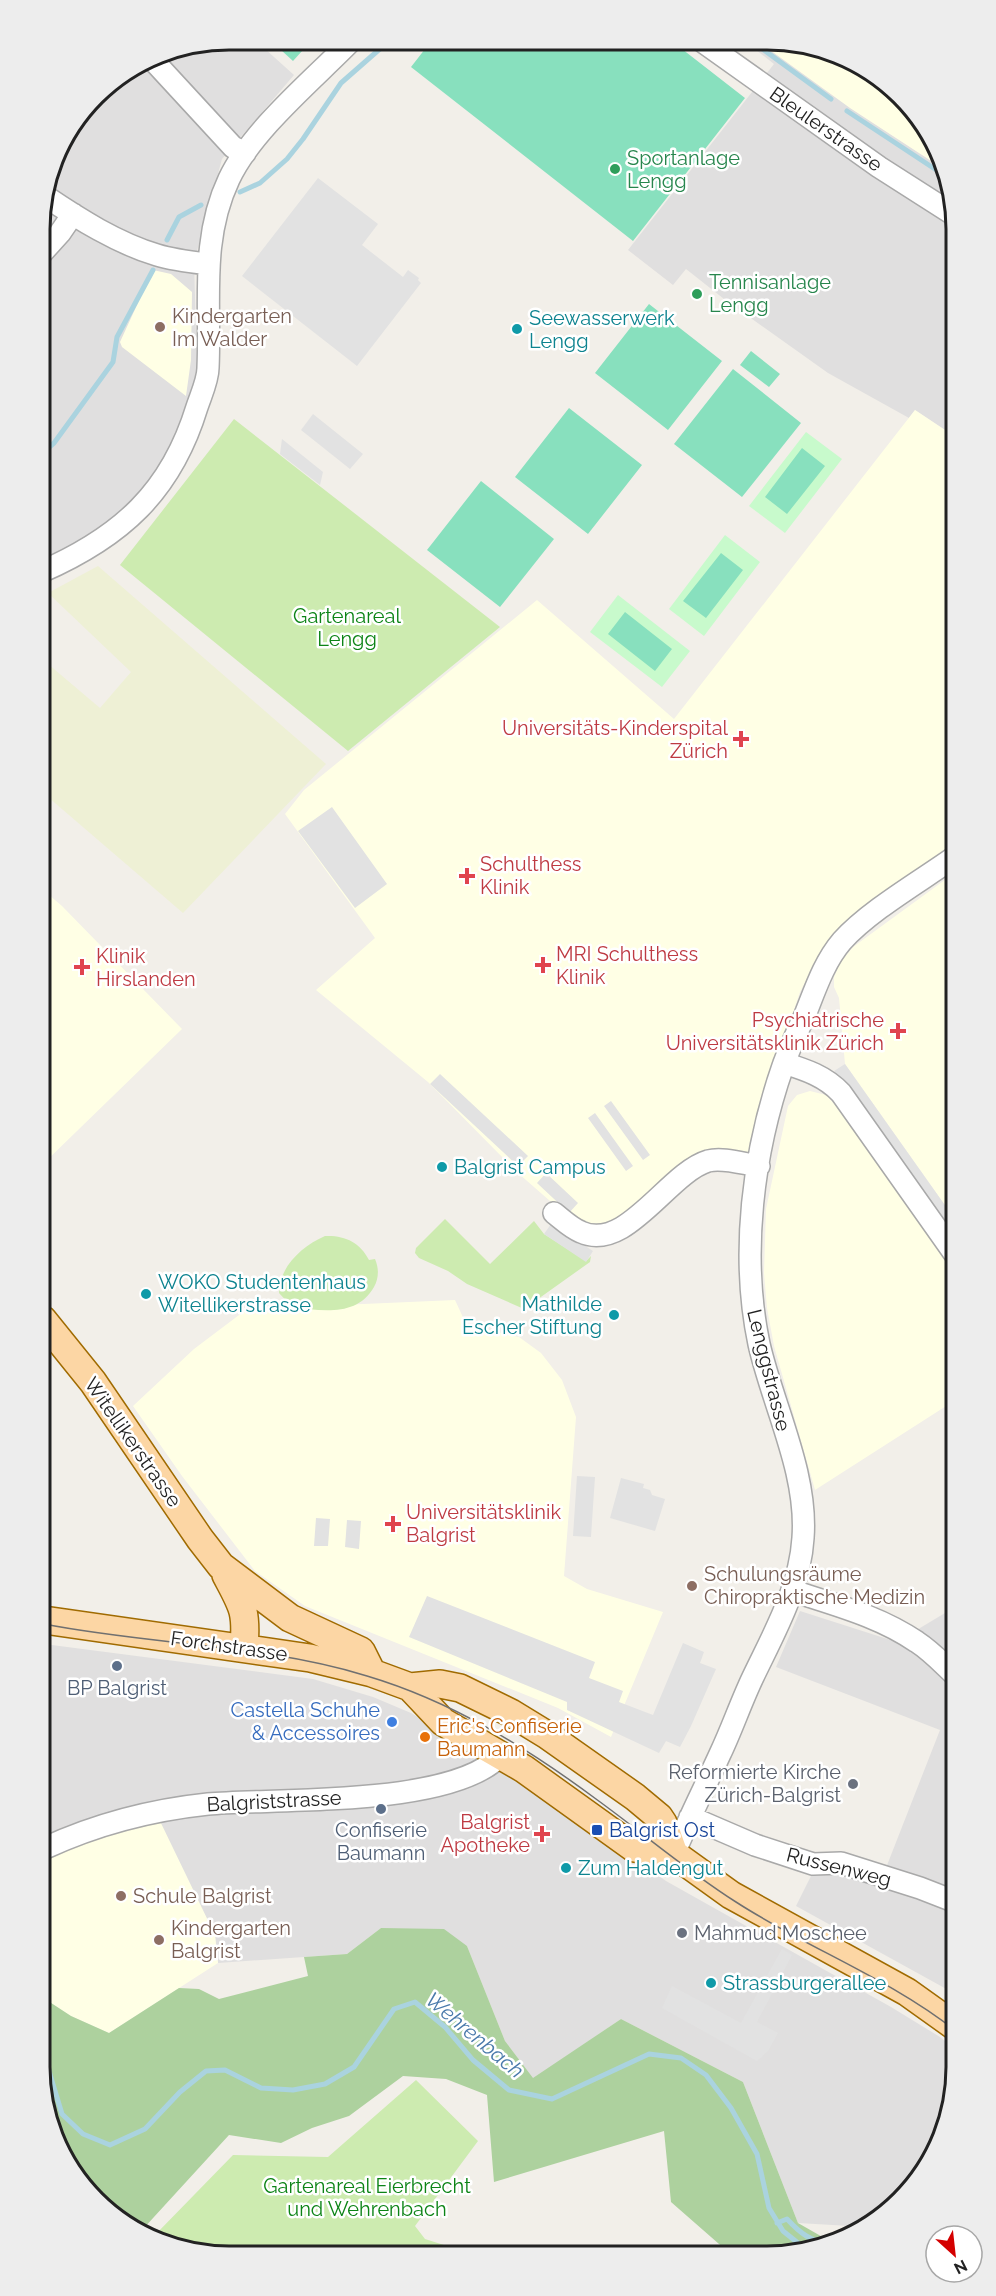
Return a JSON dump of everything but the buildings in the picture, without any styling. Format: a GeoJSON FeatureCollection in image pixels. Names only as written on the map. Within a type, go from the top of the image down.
{"type":"FeatureCollection","features":[{"type":"Feature","properties":{"kind":"main road","name":"Witellikerstrasse"},"geometry":{"type":"LineString","coordinates":[[50,1329],[93,1382],[200,1539],[221,1566],[243,1607],[254,1650]]}},
{"type":"Feature","properties":{"kind":"main road","name":"Witellikerstrasse"},"geometry":{"type":"LineString","coordinates":[[221,1566],[268,1603],[302,1625],[361,1651],[372,1673]]}},
{"type":"Feature","properties":{"kind":"main road"},"geometry":{"type":"LineString","coordinates":[[254,1650],[268,1603]]}},
{"type":"Feature","properties":{"kind":"main road","name":"Forchstrasse"},"geometry":{"type":"LineString","coordinates":[[50,1621],[320,1660],[372,1673],[410,1687],[440,1684],[460,1688],[511,1713],[615,1782],[659,1817],[668,1834],[674,1854]]}},
{"type":"Feature","properties":{"kind":"main road","name":"Forchstrasse"},"geometry":{"type":"LineString","coordinates":[[410,1687],[443,1722],[501,1755],[572,1802],[634,1848],[674,1854],[755,1910],[906,1992],[946,2019]]}},
{"type":"Feature","properties":{"kind":"street"},"geometry":{"type":"LineString","coordinates":[[50,568],[72,559],[101,542],[124,524],[144,504],[177,457],[191,428],[208,371],[208,264],[211,234],[229,178],[264,128],[342,50]]}},
{"type":"Feature","properties":{"kind":"street","name":"Bleulerstrasse"},"geometry":{"type":"LineString","coordinates":[[714,50],[879,167],[945,209]]}},
{"type":"Feature","properties":{"kind":"street"},"geometry":{"type":"LineString","coordinates":[[157,65],[233,147],[245,153]]}},
{"type":"Feature","properties":{"kind":"street"},"geometry":{"type":"LineString","coordinates":[[52,200],[142,250],[170,258],[208,264]]}},
{"type":"Feature","properties":{"kind":"street"},"geometry":{"type":"LineString","coordinates":[[50,244],[73,214]]}},
{"type":"Feature","properties":{"kind":"street","name":"Lenggstrasse"},"geometry":{"type":"LineString","coordinates":[[674,1854],[793,1591],[801,1561],[804,1534],[801,1498],[760,1346],[751,1299],[751,1229],[759,1166],[775,1091],[784,1063],[827,964],[844,939],[868,918],[946,863]]}},
{"type":"Feature","properties":{"kind":"street"},"geometry":{"type":"LineString","coordinates":[[784,1063],[809,1071],[830,1082],[841,1093],[946,1242]]}},
{"type":"Feature","properties":{"kind":"street"},"geometry":{"type":"LineString","coordinates":[[554,1213],[582,1233],[603,1235],[625,1226],[699,1164],[718,1160],[759,1166]]}},
{"type":"Feature","properties":{"kind":"street"},"geometry":{"type":"LineString","coordinates":[[793,1591],[891,1626],[919,1642],[946,1667]]}},
{"type":"Feature","properties":{"kind":"street","name":"Balgriststrasse"},"geometry":{"type":"LineString","coordinates":[[50,1846],[69,1836],[138,1814],[207,1804],[386,1794],[430,1788],[472,1774],[501,1755]]}},
{"type":"Feature","properties":{"kind":"street","name":"Russenweg"},"geometry":{"type":"LineString","coordinates":[[690,1817],[755,1845],[813,1864],[841,1863],[946,1898]]}},
{"type":"Feature","properties":{"kind":"shaded area"},"geometry":{"type":"Polygon","coordinates":[[[217,50],[266,50],[294,75],[222,159],[194,262],[197,369],[183,433],[139,500],[74,551],[50,561],[50,217],[59,171],[80,129],[102,102],[129,80],[160,63],[194,53],[217,50]]]}},
{"type":"Feature","properties":{"kind":"shaded area"},"geometry":{"type":"Polygon","coordinates":[[[756,50],[802,53],[836,63],[857,74],[894,102],[922,139],[933,160],[945,205],[946,431],[915,410],[909,418],[828,373],[686,269],[673,285],[628,250],[774,64],[756,50]]]}},
{"type":"Feature","properties":{"kind":"shaded area"},"geometry":{"type":"Polygon","coordinates":[[[770,50],[802,53],[825,59],[857,74],[876,87],[894,102],[909,120],[934,163],[850,108],[770,50]]]}},
{"type":"Feature","properties":{"kind":"shaded area"},"geometry":{"type":"Polygon","coordinates":[[[318,178],[378,224],[362,245],[403,277],[408,270],[419,278],[421,283],[357,366],[242,276],[318,178]]]}},
{"type":"Feature","properties":{"kind":"shaded area","name":"Kindergarten Im Walder"},"geometry":{"type":"Polygon","coordinates":[[[153,270],[171,274],[192,292],[191,360],[186,396],[122,347],[120,342],[153,270]]]}},
{"type":"Feature","properties":{"kind":"shaded area"},"geometry":{"type":"Polygon","coordinates":[[[915,410],[946,431],[946,850],[862,910],[824,946],[800,992],[773,1072],[748,1160],[719,1154],[613,1224],[597,1227],[574,1222],[518,1173],[428,1082],[316,990],[375,938],[285,814],[304,790],[537,600],[674,719],[915,410]]]}},
{"type":"Feature","properties":{"kind":"shaded area"},"geometry":{"type":"Polygon","coordinates":[[[313,414],[363,454],[350,469],[301,430],[313,414]]]}},
{"type":"Feature","properties":{"kind":"shaded area"},"geometry":{"type":"Polygon","coordinates":[[[282,439],[323,472],[320,485],[280,454],[282,439]]]}},
{"type":"Feature","properties":{"kind":"shaded area"},"geometry":{"type":"Polygon","coordinates":[[[98,566],[326,764],[183,913],[50,799],[50,666],[100,708],[131,672],[50,595],[50,592],[98,566]]]}},
{"type":"Feature","properties":{"kind":"shaded area"},"geometry":{"type":"Polygon","coordinates":[[[332,807],[387,884],[355,908],[298,831],[332,807]]]}},
{"type":"Feature","properties":{"kind":"shaded area","name":"Psychiatrische Universitätsklinik Zürich"},"geometry":{"type":"Polygon","coordinates":[[[946,879],[946,1207],[845,1064],[839,998],[834,987],[834,977],[840,963],[853,947],[946,879]]]}},
{"type":"Feature","properties":{"kind":"shaded area","name":"Klinik Hirslanden"},"geometry":{"type":"Polygon","coordinates":[[[50,896],[62,906],[182,1029],[50,1157],[50,896]]]}},
{"type":"Feature","properties":{"kind":"shaded area"},"geometry":{"type":"Polygon","coordinates":[[[845,1064],[946,1207],[946,1230],[834,1071],[845,1064]]]}},
{"type":"Feature","properties":{"kind":"shaded area"},"geometry":{"type":"Polygon","coordinates":[[[440,1074],[528,1156],[518,1166],[430,1084],[440,1074]]]}},
{"type":"Feature","properties":{"kind":"shaded area"},"geometry":{"type":"Polygon","coordinates":[[[810,1091],[826,1095],[836,1106],[946,1262],[946,1406],[815,1490],[774,1346],[764,1273],[766,1209],[788,1106],[797,1095],[810,1091]]]}},
{"type":"Feature","properties":{"kind":"shaded area"},"geometry":{"type":"Polygon","coordinates":[[[611,1101],[650,1155],[643,1160],[604,1106],[611,1101]]]}},
{"type":"Feature","properties":{"kind":"shaded area"},"geometry":{"type":"Polygon","coordinates":[[[595,1113],[633,1166],[626,1171],[588,1118],[595,1113]]]}},
{"type":"Feature","properties":{"kind":"shaded area"},"geometry":{"type":"Polygon","coordinates":[[[546,1173],[578,1203],[569,1213],[537,1183],[546,1173]]]}},
{"type":"Feature","properties":{"kind":"shaded area"},"geometry":{"type":"Polygon","coordinates":[[[551,1224],[593,1251],[586,1262],[544,1234],[551,1224]]]}},
{"type":"Feature","properties":{"kind":"shaded area","name":"Universitätsklinik Balgrist"},"geometry":{"type":"Polygon","coordinates":[[[455,1300],[467,1326],[519,1337],[541,1353],[562,1380],[576,1417],[564,1576],[587,1589],[663,1612],[611,1737],[558,1708],[305,1606],[255,1571],[182,1476],[133,1406],[194,1349],[247,1309],[455,1300]]]}},
{"type":"Feature","properties":{"kind":"shaded area"},"geometry":{"type":"Polygon","coordinates":[[[577,1476],[595,1477],[591,1537],[573,1536],[577,1476]]]}},
{"type":"Feature","properties":{"kind":"shaded area"},"geometry":{"type":"Polygon","coordinates":[[[621,1478],[644,1484],[643,1488],[650,1490],[652,1495],[665,1499],[655,1531],[610,1518],[621,1478]]]}},
{"type":"Feature","properties":{"kind":"shaded area"},"geometry":{"type":"Polygon","coordinates":[[[316,1518],[330,1519],[328,1546],[314,1546],[316,1518]]]}},
{"type":"Feature","properties":{"kind":"shaded area"},"geometry":{"type":"Polygon","coordinates":[[[347,1520],[361,1521],[359,1549],[345,1547],[347,1520]]]}},
{"type":"Feature","properties":{"kind":"shaded area"},"geometry":{"type":"Polygon","coordinates":[[[427,1596],[595,1662],[589,1678],[623,1691],[619,1702],[653,1715],[683,1643],[704,1652],[700,1663],[716,1669],[680,1747],[666,1741],[659,1753],[567,1710],[567,1702],[409,1637],[427,1596]]]}},
{"type":"Feature","properties":{"kind":"shaded area"},"geometry":{"type":"Polygon","coordinates":[[[800,1611],[903,1644],[920,1628],[946,1612],[946,1989],[796,1906],[819,1860],[882,1878],[940,1730],[776,1667],[800,1611]]]}},
{"type":"Feature","properties":{"kind":"shaded area"},"geometry":{"type":"Polygon","coordinates":[[[50,1645],[313,1679],[373,1697],[411,1713],[545,1794],[666,1881],[891,2007],[940,2037],[946,2042],[946,2079],[943,2102],[937,2125],[922,2157],[909,2176],[885,2202],[850,2226],[798,2223],[743,2082],[621,2019],[533,2079],[505,2041],[467,1946],[381,1928],[347,1954],[218,1963],[215,1935],[50,1860],[50,1645]]]}},
{"type":"Feature","properties":{"kind":"shaded area","name":"Schule Balgrist"},"geometry":{"type":"Polygon","coordinates":[[[159,1819],[215,1935],[218,1963],[109,2033],[71,2016],[50,2002],[50,1856],[68,1847],[159,1819]]]}},
{"type":"Feature","properties":{"kind":"shaded area"},"geometry":{"type":"Polygon","coordinates":[[[782,1949],[792,1955],[757,2022],[778,2033],[768,2051],[757,2061],[662,2008],[672,1986],[741,2023],[782,1949]]]}},
{"type":"Feature","properties":{"kind":"green space"},"geometry":{"type":"Polygon","coordinates":[[[281,50],[303,50],[293,61],[281,50]]]}},
{"type":"Feature","properties":{"kind":"green space","name":"Sportanlage Lengg"},"geometry":{"type":"Polygon","coordinates":[[[424,50],[683,50],[745,98],[633,241],[411,67],[424,50]]]}},
{"type":"Feature","properties":{"kind":"green space"},"geometry":{"type":"Polygon","coordinates":[[[649,304],[722,361],[668,430],[595,373],[649,304]]]}},
{"type":"Feature","properties":{"kind":"green space"},"geometry":{"type":"Polygon","coordinates":[[[751,351],[780,374],[769,387],[740,365],[751,351]]]}},
{"type":"Feature","properties":{"kind":"green space"},"geometry":{"type":"Polygon","coordinates":[[[733,369],[801,423],[742,497],[674,444],[733,369]]]}},
{"type":"Feature","properties":{"kind":"green space"},"geometry":{"type":"Polygon","coordinates":[[[569,408],[642,465],[588,534],[515,477],[569,408]]]}},
{"type":"Feature","properties":{"kind":"green space","name":"Gartenareal Lengg"},"geometry":{"type":"Polygon","coordinates":[[[234,419],[500,627],[348,751],[120,565],[234,419]]]}},
{"type":"Feature","properties":{"kind":"green space"},"geometry":{"type":"Polygon","coordinates":[[[806,432],[842,459],[785,533],[749,506],[806,432]]]}},
{"type":"Feature","properties":{"kind":"green space"},"geometry":{"type":"Polygon","coordinates":[[[802,448],[825,466],[787,514],[765,497],[802,448]]]}},
{"type":"Feature","properties":{"kind":"green space"},"geometry":{"type":"Polygon","coordinates":[[[481,481],[554,539],[500,607],[427,550],[481,481]]]}},
{"type":"Feature","properties":{"kind":"green space"},"geometry":{"type":"Polygon","coordinates":[[[725,535],[760,562],[704,636],[669,609],[725,535]]]}},
{"type":"Feature","properties":{"kind":"green space"},"geometry":{"type":"Polygon","coordinates":[[[721,553],[743,570],[706,618],[683,601],[721,553]]]}},
{"type":"Feature","properties":{"kind":"green space"},"geometry":{"type":"Polygon","coordinates":[[[618,595],[690,651],[662,687],[590,632],[618,595]]]}},
{"type":"Feature","properties":{"kind":"green space"},"geometry":{"type":"Polygon","coordinates":[[[625,612],[672,649],[655,671],[608,634],[625,612]]]}},
{"type":"Feature","properties":{"kind":"green space"},"geometry":{"type":"Polygon","coordinates":[[[445,1219],[490,1264],[534,1221],[544,1234],[586,1261],[591,1256],[590,1262],[524,1309],[467,1284],[448,1271],[419,1258],[415,1253],[416,1248],[445,1219]]]}},
{"type":"Feature","properties":{"kind":"green space"},"geometry":{"type":"Polygon","coordinates":[[[325,1236],[345,1238],[356,1244],[369,1260],[375,1259],[378,1273],[376,1284],[367,1297],[348,1308],[315,1310],[292,1307],[279,1293],[280,1283],[287,1266],[308,1245],[325,1236]]]}},
{"type":"Feature","properties":{"kind":"green space"},"geometry":{"type":"Polygon","coordinates":[[[381,1928],[444,1929],[467,1946],[505,2041],[533,2078],[621,2019],[743,2082],[798,2223],[823,2237],[791,2245],[721,2246],[671,2202],[664,2131],[494,2182],[487,2095],[446,2079],[403,2076],[349,2116],[312,2128],[281,2143],[229,2135],[146,2226],[111,2202],[94,2185],[68,2146],[56,2114],[51,2091],[50,2002],[71,2016],[109,2033],[179,1988],[199,1989],[219,1999],[308,1976],[304,1957],[347,1954],[381,1928]]]}},
{"type":"Feature","properties":{"kind":"green space","name":"Gartenareal Eierbrecht und Wehrenbach"},"geometry":{"type":"Polygon","coordinates":[[[416,2080],[478,2141],[415,2226],[425,2239],[447,2246],[217,2246],[194,2243],[158,2232],[233,2155],[328,2157],[416,2080]]]}},
{"type":"Feature","properties":{"kind":"waterway"},"geometry":{"type":"LineString","coordinates":[[240,192],[260,183],[287,159],[341,83],[379,50]]}},
{"type":"Feature","properties":{"kind":"waterway"},"geometry":{"type":"LineString","coordinates":[[764,50],[831,99]]}},
{"type":"Feature","properties":{"kind":"waterway"},"geometry":{"type":"LineString","coordinates":[[847,111],[936,170]]}},
{"type":"Feature","properties":{"kind":"waterway"},"geometry":{"type":"LineString","coordinates":[[167,240],[179,217],[201,205]]}},
{"type":"Feature","properties":{"kind":"waterway"},"geometry":{"type":"LineString","coordinates":[[50,446],[113,362],[117,337],[153,270]]}},
{"type":"Feature","properties":{"kind":"waterway","name":"Wehrenbach"},"geometry":{"type":"LineString","coordinates":[[50,2076],[62,2114],[83,2134],[110,2145],[145,2129],[180,2092],[206,2071],[225,2070],[261,2088],[293,2090],[325,2084],[354,2067],[394,2009],[415,2002],[445,2027],[473,2060],[509,2090],[552,2099],[649,2054],[681,2058],[706,2075],[731,2108],[757,2154],[769,2208],[783,2231],[798,2243]]}},
{"type":"Feature","properties":{"kind":"waterway"},"geometry":{"type":"LineString","coordinates":[[777,2223],[787,2219],[806,2236],[815,2240]]}},
{"type":"Feature","properties":{"kind":"tram line"},"geometry":{"type":"LineString","coordinates":[[50,1625],[288,1657],[367,1676],[428,1698],[487,1727],[542,1761],[700,1878],[763,1919],[876,1979],[946,2024]]}},
{"type":"Feature","properties":{"kind":"place","name":"Sportanlage Lengg"},"geometry":{"type":"Point","coordinates":[615,169]}},
{"type":"Feature","properties":{"kind":"place","name":"Tennisanlage Lengg"},"geometry":{"type":"Point","coordinates":[697,294]}},
{"type":"Feature","properties":{"kind":"place","name":"Kindergarten Im Walder"},"geometry":{"type":"Point","coordinates":[160,327]}},
{"type":"Feature","properties":{"kind":"place","name":"Seewasserwerk Lengg"},"geometry":{"type":"Point","coordinates":[517,329]}},
{"type":"Feature","properties":{"kind":"place","name":"Universitäts-Kinderspital Zürich"},"geometry":{"type":"Point","coordinates":[741,739]}},
{"type":"Feature","properties":{"kind":"place","name":"Schulthess Klinik"},"geometry":{"type":"Point","coordinates":[467,876]}},
{"type":"Feature","properties":{"kind":"place","name":"MRI Schulthess Klinik"},"geometry":{"type":"Point","coordinates":[543,965]}},
{"type":"Feature","properties":{"kind":"place","name":"Klinik Hirslanden"},"geometry":{"type":"Point","coordinates":[82,967]}},
{"type":"Feature","properties":{"kind":"place","name":"Psychiatrische Universitätsklinik Zürich"},"geometry":{"type":"Point","coordinates":[898,1031]}},
{"type":"Feature","properties":{"kind":"place","name":"Balgrist Campus"},"geometry":{"type":"Point","coordinates":[442,1167]}},
{"type":"Feature","properties":{"kind":"place","name":"WOKO Studentenhaus Witellikerstrasse"},"geometry":{"type":"Point","coordinates":[146,1294]}},
{"type":"Feature","properties":{"kind":"place","name":"Mathilde Escher Stiftung"},"geometry":{"type":"Point","coordinates":[614,1315]}},
{"type":"Feature","properties":{"kind":"place","name":"Universitätsklinik Balgrist"},"geometry":{"type":"Point","coordinates":[393,1524]}},
{"type":"Feature","properties":{"kind":"place","name":"Schulungsräume Chiropraktische Medizin"},"geometry":{"type":"Point","coordinates":[692,1586]}},
{"type":"Feature","properties":{"kind":"place","name":"BP Balgrist"},"geometry":{"type":"Point","coordinates":[117,1666]}},
{"type":"Feature","properties":{"kind":"place","name":"Castella Schuhe & Accessoires"},"geometry":{"type":"Point","coordinates":[392,1722]}},
{"type":"Feature","properties":{"kind":"place","name":"Eric's Confiserie Baumann"},"geometry":{"type":"Point","coordinates":[425,1737]}},
{"type":"Feature","properties":{"kind":"place","name":"Reformierte Kirche Zürich-Balgrist"},"geometry":{"type":"Point","coordinates":[853,1784]}},
{"type":"Feature","properties":{"kind":"place","name":"Confiserie Baumann"},"geometry":{"type":"Point","coordinates":[381,1809]}},
{"type":"Feature","properties":{"kind":"place","name":"Balgrist Ost"},"geometry":{"type":"Point","coordinates":[597,1830]}},
{"type":"Feature","properties":{"kind":"place","name":"Balgrist Apotheke"},"geometry":{"type":"Point","coordinates":[542,1834]}},
{"type":"Feature","properties":{"kind":"place","name":"Zum Haldengut"},"geometry":{"type":"Point","coordinates":[566,1868]}},
{"type":"Feature","properties":{"kind":"place","name":"Schule Balgrist"},"geometry":{"type":"Point","coordinates":[121,1896]}},
{"type":"Feature","properties":{"kind":"place","name":"Mahmud Moschee"},"geometry":{"type":"Point","coordinates":[682,1933]}},
{"type":"Feature","properties":{"kind":"place","name":"Kindergarten Balgrist"},"geometry":{"type":"Point","coordinates":[159,1940]}},
{"type":"Feature","properties":{"kind":"place","name":"Strassburgerallee"},"geometry":{"type":"Point","coordinates":[711,1983]}}]}
